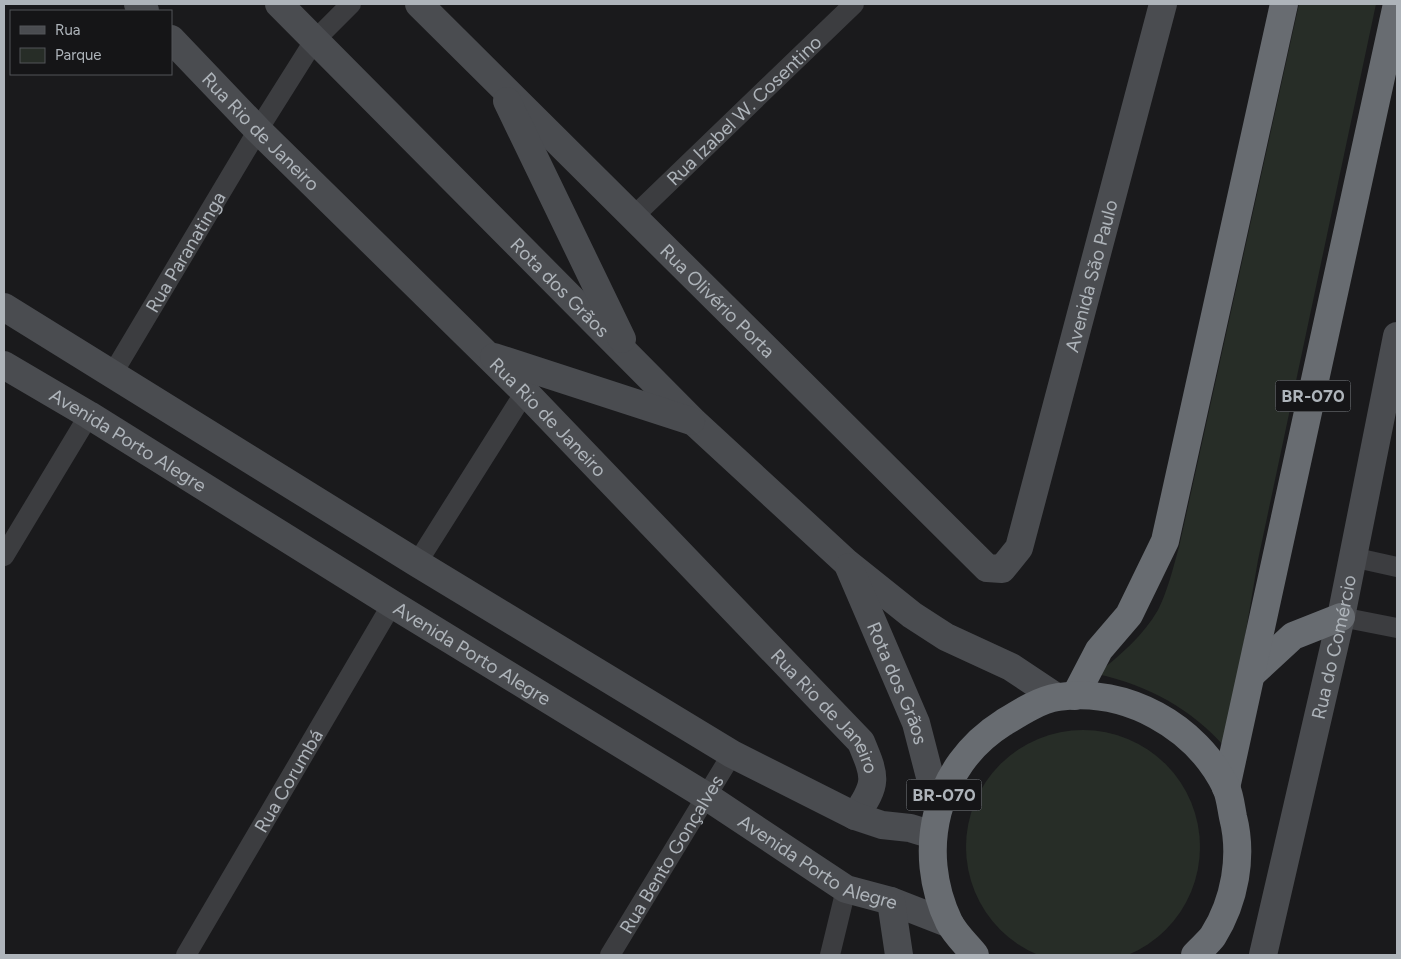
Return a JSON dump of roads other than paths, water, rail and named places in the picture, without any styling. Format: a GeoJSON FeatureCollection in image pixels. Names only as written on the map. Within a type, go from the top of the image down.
{"type":"FeatureCollection","features":[{"type":"Feature","properties":{"kind":"highway"},"geometry":{"type":"LineString","coordinates":[[1066,697],[1099,650],[1129,615],[1165,542],[1284,4]]}},
{"type":"Feature","properties":{"kind":"highway","name":"BR-070"},"geometry":{"type":"LineString","coordinates":[[1226,788],[1254,672],[1397,4]]}},
{"type":"Feature","properties":{"kind":"highway"},"geometry":{"type":"LineString","coordinates":[[1254,672],[1293,636],[1341,618]]}},
{"type":"Feature","properties":{"kind":"highway","name":"BR-070"},"geometry":{"type":"LineString","coordinates":[[975,955],[950,924],[935,881],[933,835],[938,808],[956,768],[985,735],[1022,711],[1066,697],[1118,700],[1163,717],[1201,748],[1226,788],[1239,838],[1234,890],[1212,937],[1194,955]]}},
{"type":"Feature","properties":{"kind":"main road","name":"Rota dos Grãos"},"geometry":{"type":"LineString","coordinates":[[279,4],[694,422],[847,563],[912,615],[946,638],[1011,667],[1066,697]]}},
{"type":"Feature","properties":{"kind":"main road","name":"Rua Olivério Porta"},"geometry":{"type":"LineString","coordinates":[[419,4],[987,568],[1002,569],[1019,548]]}},
{"type":"Feature","properties":{"kind":"main road","name":"Avenida São Paulo"},"geometry":{"type":"LineString","coordinates":[[1019,548],[1163,4]]}},
{"type":"Feature","properties":{"kind":"main road","name":"Rua Rio de Janeiro"},"geometry":{"type":"LineString","coordinates":[[172,40],[258,130],[525,392],[861,742],[874,774],[868,798],[855,816]]}},
{"type":"Feature","properties":{"kind":"main road"},"geometry":{"type":"LineString","coordinates":[[498,81],[632,358]]}},
{"type":"Feature","properties":{"kind":"main road"},"geometry":{"type":"LineString","coordinates":[[4,307],[417,563],[732,754],[855,816],[882,825],[910,828],[933,835]]}},
{"type":"Feature","properties":{"kind":"main road","name":"Rua do Comércio"},"geometry":{"type":"LineString","coordinates":[[1263,955],[1341,618],[1397,336]]}},
{"type":"Feature","properties":{"kind":"main road"},"geometry":{"type":"LineString","coordinates":[[488,356],[694,422]]}},
{"type":"Feature","properties":{"kind":"main road","name":"Avenida Porto Alegre"},"geometry":{"type":"LineString","coordinates":[[4,365],[88,414],[392,604],[706,796],[846,890],[891,901],[950,924]]}},
{"type":"Feature","properties":{"kind":"main road","name":"Rota dos Grãos"},"geometry":{"type":"LineString","coordinates":[[847,563],[916,723],[938,808]]}},
{"type":"Feature","properties":{"kind":"main road"},"geometry":{"type":"LineString","coordinates":[[891,901],[899,955]]}},
{"type":"Feature","properties":{"kind":"street","name":"Rua Paranatinga"},"geometry":{"type":"LineString","coordinates":[[113,373],[314,40],[351,4]]}},
{"type":"Feature","properties":{"kind":"street","name":"Rua Izabel W. Cosentino"},"geometry":{"type":"LineString","coordinates":[[633,217],[854,4]]}},
{"type":"Feature","properties":{"kind":"street"},"geometry":{"type":"LineString","coordinates":[[417,563],[525,392]]}},
{"type":"Feature","properties":{"kind":"street"},"geometry":{"type":"LineString","coordinates":[[4,556],[88,414]]}},
{"type":"Feature","properties":{"kind":"street"},"geometry":{"type":"LineString","coordinates":[[1352,557],[1397,567]]}},
{"type":"Feature","properties":{"kind":"street","name":"Rua Corumbá"},"geometry":{"type":"LineString","coordinates":[[186,955],[392,604]]}},
{"type":"Feature","properties":{"kind":"street"},"geometry":{"type":"LineString","coordinates":[[1341,618],[1397,628]]}},
{"type":"Feature","properties":{"kind":"street","name":"Rua Bento Gonçalves"},"geometry":{"type":"LineString","coordinates":[[610,955],[732,754]]}},
{"type":"Feature","properties":{"kind":"street"},"geometry":{"type":"LineString","coordinates":[[830,955],[846,890]]}}]}
